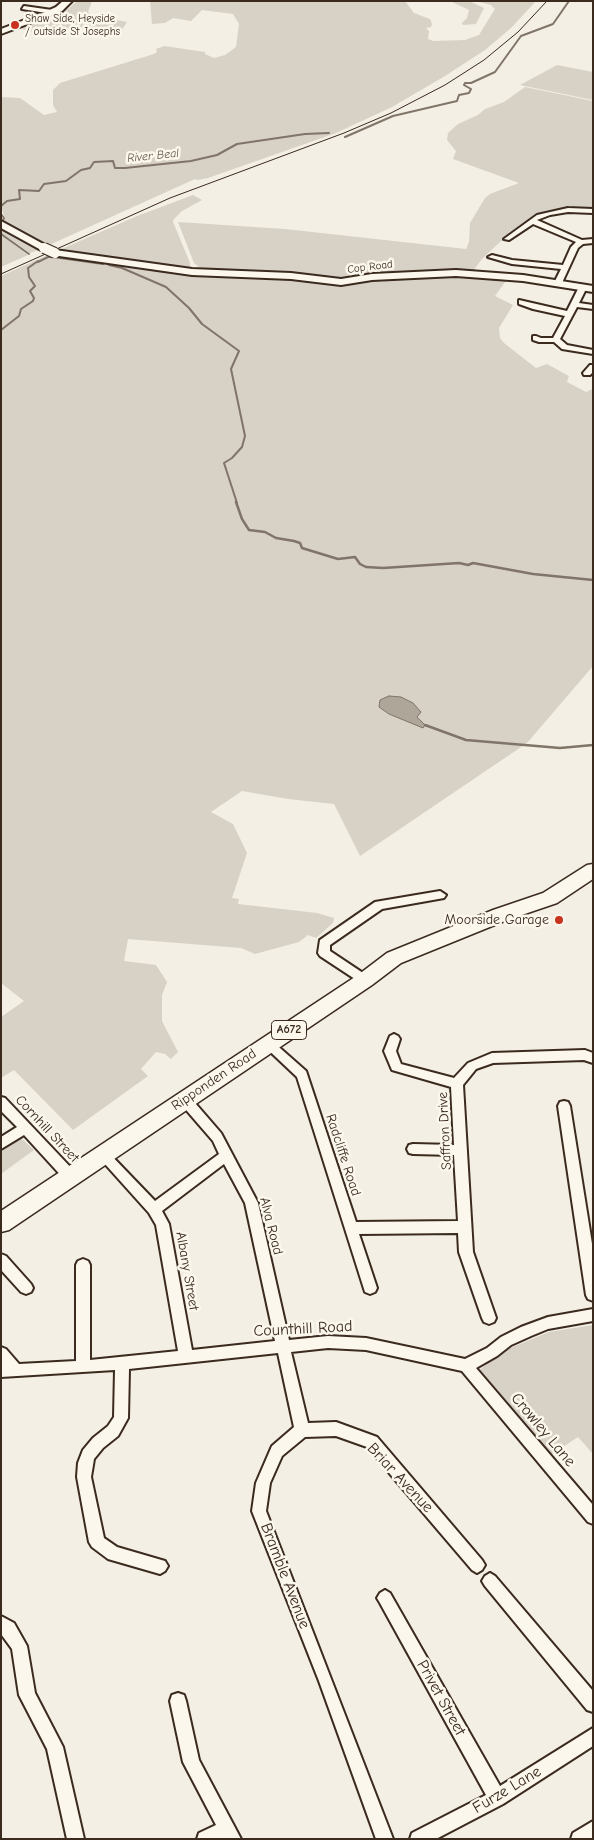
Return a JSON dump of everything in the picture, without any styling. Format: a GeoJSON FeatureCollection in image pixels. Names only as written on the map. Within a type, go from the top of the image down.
{"type":"FeatureCollection","features":[{"type":"Feature","properties":{"kind":"main road"},"geometry":{"type":"LineString","coordinates":[[1,32],[52,12],[68,1]]}},
{"type":"Feature","properties":{"kind":"main road","name":"Ripponden Road"},"geometry":{"type":"LineString","coordinates":[[1,1223],[365,980],[394,958],[500,915],[550,898],[593,870]]}},
{"type":"Feature","properties":{"kind":"street"},"geometry":{"type":"LineString","coordinates":[[24,8],[52,12]]}},
{"type":"Feature","properties":{"kind":"street"},"geometry":{"type":"LineString","coordinates":[[507,239],[548,212],[593,210]]}},
{"type":"Feature","properties":{"kind":"street"},"geometry":{"type":"LineString","coordinates":[[533,221],[581,242],[593,241]]}},
{"type":"Feature","properties":{"kind":"street","name":"Cop Road"},"geometry":{"type":"LineString","coordinates":[[1,224],[54,253],[192,272],[291,276],[341,282],[372,277],[456,273],[523,278],[588,288]]}},
{"type":"Feature","properties":{"kind":"street"},"geometry":{"type":"LineString","coordinates":[[558,283],[575,247],[581,242]]}},
{"type":"Feature","properties":{"kind":"street"},"geometry":{"type":"LineString","coordinates":[[492,256],[512,262],[564,267]]}},
{"type":"Feature","properties":{"kind":"street"},"geometry":{"type":"LineString","coordinates":[[556,340],[573,304],[588,288]]}},
{"type":"Feature","properties":{"kind":"street"},"geometry":{"type":"LineString","coordinates":[[521,301],[536,307],[568,314]]}},
{"type":"Feature","properties":{"kind":"street"},"geometry":{"type":"LineString","coordinates":[[573,304],[593,306]]}},
{"type":"Feature","properties":{"kind":"street"},"geometry":{"type":"LineString","coordinates":[[536,338],[539,340],[556,340],[565,347],[593,352]]}},
{"type":"Feature","properties":{"kind":"street"},"geometry":{"type":"LineString","coordinates":[[365,980],[324,953],[324,943],[379,905],[440,895]]}},
{"type":"Feature","properties":{"kind":"street"},"geometry":{"type":"LineString","coordinates":[[394,1039],[390,1051],[396,1067],[457,1084]]}},
{"type":"Feature","properties":{"kind":"street","name":"Radcliffe Road"},"geometry":{"type":"LineString","coordinates":[[268,1044],[302,1074],[370,1288]]}},
{"type":"Feature","properties":{"kind":"street","name":"Saffron Drive"},"geometry":{"type":"LineString","coordinates":[[489,1318],[466,1252],[457,1084],[472,1066],[492,1058],[586,1055],[593,1058]]}},
{"type":"Feature","properties":{"kind":"street","name":"Alva Road"},"geometry":{"type":"LineString","coordinates":[[186,1100],[218,1137],[251,1203],[302,1430]]}},
{"type":"Feature","properties":{"kind":"street","name":"Cornhill Street"},"geometry":{"type":"LineString","coordinates":[[1,1102],[71,1177]]}},
{"type":"Feature","properties":{"kind":"street"},"geometry":{"type":"LineString","coordinates":[[564,1106],[593,1295]]}},
{"type":"Feature","properties":{"kind":"street"},"geometry":{"type":"LineString","coordinates":[[1,1144],[25,1128]]}},
{"type":"Feature","properties":{"kind":"street"},"geometry":{"type":"LineString","coordinates":[[413,1149],[461,1150]]}},
{"type":"Feature","properties":{"kind":"street","name":"Albany Street"},"geometry":{"type":"LineString","coordinates":[[102,1154],[154,1209],[162,1224],[186,1355]]}},
{"type":"Feature","properties":{"kind":"street"},"geometry":{"type":"LineString","coordinates":[[154,1209],[227,1155]]}},
{"type":"Feature","properties":{"kind":"street"},"geometry":{"type":"LineString","coordinates":[[351,1228],[465,1227]]}},
{"type":"Feature","properties":{"kind":"street"},"geometry":{"type":"LineString","coordinates":[[1,1260],[26,1288]]}},
{"type":"Feature","properties":{"kind":"street"},"geometry":{"type":"LineString","coordinates":[[83,1368],[84,1265]]}},
{"type":"Feature","properties":{"kind":"street"},"geometry":{"type":"LineString","coordinates":[[466,1366],[526,1331],[548,1324],[593,1315]]}},
{"type":"Feature","properties":{"kind":"street","name":"Counthill Road"},"geometry":{"type":"LineString","coordinates":[[1,1371],[83,1368],[186,1355],[349,1342],[466,1366]]}},
{"type":"Feature","properties":{"kind":"street"},"geometry":{"type":"LineString","coordinates":[[1,1353],[17,1371]]}},
{"type":"Feature","properties":{"kind":"street"},"geometry":{"type":"LineString","coordinates":[[122,1364],[121,1418],[113,1431],[98,1443],[85,1463],[84,1477],[97,1542],[113,1554],[160,1566]]}},
{"type":"Feature","properties":{"kind":"street","name":"Crowley Lane"},"geometry":{"type":"LineString","coordinates":[[466,1366],[593,1517]]}},
{"type":"Feature","properties":{"kind":"street","name":"Briar Avenue"},"geometry":{"type":"LineString","coordinates":[[302,1430],[336,1429],[372,1442],[477,1564]]}},
{"type":"Feature","properties":{"kind":"street","name":"Bramble Avenue"},"geometry":{"type":"LineString","coordinates":[[302,1430],[277,1451],[263,1483],[259,1511],[385,1839]]}},
{"type":"Feature","properties":{"kind":"street"},"geometry":{"type":"LineString","coordinates":[[490,1581],[593,1704]]}},
{"type":"Feature","properties":{"kind":"street","name":"Privet Street"},"geometry":{"type":"LineString","coordinates":[[385,1598],[497,1798]]}},
{"type":"Feature","properties":{"kind":"street"},"geometry":{"type":"LineString","coordinates":[[1,1624],[8,1629],[19,1646],[27,1695],[55,1747],[76,1839]]}},
{"type":"Feature","properties":{"kind":"street"},"geometry":{"type":"LineString","coordinates":[[178,1701],[190,1762],[230,1833],[205,1839]]}},
{"type":"Feature","properties":{"kind":"street","name":"Furze Lane"},"geometry":{"type":"LineString","coordinates":[[418,1839],[497,1798],[593,1736]]}},
{"type":"Feature","properties":{"kind":"street"},"geometry":{"type":"LineString","coordinates":[[579,1839],[593,1829]]}},
{"type":"Feature","properties":{"kind":"shaded area"},"geometry":{"type":"Polygon","coordinates":[[[77,1],[92,1],[88,12],[94,16],[127,22],[121,31],[80,28],[67,29],[42,36],[19,28],[67,10],[77,1]]]}},
{"type":"Feature","properties":{"kind":"shaded area"},"geometry":{"type":"Polygon","coordinates":[[[150,1],[405,1],[414,13],[430,19],[431,27],[426,28],[429,31],[428,39],[433,41],[465,40],[479,35],[495,9],[491,5],[476,1],[536,1],[511,28],[485,50],[392,107],[336,133],[208,178],[195,179],[47,246],[3,223],[5,218],[1,207],[1,97],[20,98],[44,115],[57,112],[53,105],[53,90],[60,83],[154,54],[157,52],[156,49],[164,46],[205,52],[205,54],[214,58],[225,55],[236,47],[239,24],[233,14],[202,10],[191,21],[173,18],[165,23],[152,24],[150,1]]]}},
{"type":"Feature","properties":{"kind":"shaded area"},"geometry":{"type":"Polygon","coordinates":[[[450,1],[469,1],[484,8],[476,24],[463,25],[462,23],[467,18],[469,10],[450,1]]]}},
{"type":"Feature","properties":{"kind":"shaded area"},"geometry":{"type":"Polygon","coordinates":[[[557,65],[593,72],[593,100],[520,85],[557,65]]]}},
{"type":"Feature","properties":{"kind":"shaded area"},"geometry":{"type":"Polygon","coordinates":[[[525,87],[593,101],[593,209],[564,208],[533,217],[501,241],[482,259],[473,271],[423,270],[341,279],[206,269],[194,263],[178,222],[285,229],[466,249],[469,242],[470,223],[485,198],[490,194],[519,183],[453,159],[456,151],[447,140],[448,133],[458,124],[478,115],[485,109],[504,102],[525,87]]]}},
{"type":"Feature","properties":{"kind":"shaded area"},"geometry":{"type":"Polygon","coordinates":[[[193,195],[202,200],[182,211],[173,222],[190,263],[190,268],[57,251],[137,216],[193,195]]]}},
{"type":"Feature","properties":{"kind":"shaded area"},"geometry":{"type":"Polygon","coordinates":[[[1,227],[41,249],[30,253],[1,233],[1,227]]]}},
{"type":"Feature","properties":{"kind":"shaded area"},"geometry":{"type":"Polygon","coordinates":[[[1,235],[28,255],[1,267],[1,235]]]}},
{"type":"Feature","properties":{"kind":"shaded area"},"geometry":{"type":"Polygon","coordinates":[[[50,254],[106,263],[291,277],[350,284],[372,279],[427,275],[508,278],[495,296],[513,305],[499,328],[500,338],[536,368],[547,364],[569,376],[567,382],[586,392],[593,389],[593,666],[527,743],[360,856],[334,804],[242,791],[211,812],[233,824],[247,853],[232,898],[239,899],[238,904],[317,913],[334,918],[333,923],[316,938],[308,935],[299,942],[255,954],[241,948],[128,939],[124,961],[156,965],[167,982],[162,995],[162,1021],[178,1052],[171,1059],[165,1054],[156,1052],[141,1069],[148,1076],[73,1130],[14,1070],[1,1078],[1,1017],[24,1001],[1,983],[1,276],[50,254]]]}},
{"type":"Feature","properties":{"kind":"shaded area"},"geometry":{"type":"Polygon","coordinates":[[[389,696],[401,697],[413,703],[421,712],[417,717],[425,725],[423,728],[389,714],[379,707],[380,700],[389,696]]]}},
{"type":"Feature","properties":{"kind":"shaded area"},"geometry":{"type":"Polygon","coordinates":[[[21,1138],[34,1150],[1,1174],[1,1152],[21,1138]]]}},
{"type":"Feature","properties":{"kind":"shaded area"},"geometry":{"type":"Polygon","coordinates":[[[593,1325],[593,1454],[578,1437],[551,1455],[477,1372],[503,1351],[549,1332],[593,1325]]]}},
{"type":"Feature","properties":{"kind":"waterway","name":"River Beal"},"geometry":{"type":"LineString","coordinates":[[345,137],[393,116],[457,101],[459,95],[469,93],[471,89],[464,85],[465,83],[471,83],[495,72],[521,36],[553,24],[569,1]]}},
{"type":"Feature","properties":{"kind":"waterway","name":"River Beal"},"geometry":{"type":"LineString","coordinates":[[1,206],[7,201],[20,199],[19,190],[39,191],[44,184],[66,181],[81,170],[90,168],[94,162],[113,161],[115,168],[125,168],[191,161],[217,155],[237,144],[305,134],[329,133]]}},
{"type":"Feature","properties":{"kind":"waterway","name":"River Beal"},"geometry":{"type":"LineString","coordinates":[[1,214],[4,218],[2,222]]}},
{"type":"Feature","properties":{"kind":"waterway","name":"River Beal"},"geometry":{"type":"LineString","coordinates":[[1,234],[29,254]]}},
{"type":"Feature","properties":{"kind":"waterway"},"geometry":{"type":"LineString","coordinates":[[38,262],[48,257],[53,257],[103,264]]}},
{"type":"Feature","properties":{"kind":"waterway","name":"River Beal"},"geometry":{"type":"LineString","coordinates":[[1,330],[19,316],[21,309],[33,301],[34,298],[30,291],[35,286],[29,277],[28,268],[38,261]]}},
{"type":"Feature","properties":{"kind":"waterway"},"geometry":{"type":"LineString","coordinates":[[109,265],[122,268],[166,287],[189,308],[202,324],[239,351],[231,369],[245,436],[242,447],[232,458],[224,463],[237,503]]}},
{"type":"Feature","properties":{"kind":"waterway"},"geometry":{"type":"LineString","coordinates":[[236,502],[242,519],[249,530],[265,532],[276,538],[294,541],[300,543],[302,548],[338,559],[355,557],[360,564],[366,567],[383,568],[459,563],[468,565],[473,563],[533,574],[593,580]]}},
{"type":"Feature","properties":{"kind":"waterway"},"geometry":{"type":"LineString","coordinates":[[425,725],[466,740],[560,748],[593,745]]}},
{"type":"Feature","properties":{"kind":"tram line"},"geometry":{"type":"LineString","coordinates":[[1,274],[170,198],[344,133],[391,113],[445,85],[484,60],[518,32],[547,1]]}},
{"type":"Feature","properties":{"kind":"place","name":"Shaw Side, Heyside / outside St Josephs"},"geometry":{"type":"Point","coordinates":[15,25]}},
{"type":"Feature","properties":{"kind":"place","name":"Moorside Garage"},"geometry":{"type":"Point","coordinates":[559,920]}}]}
